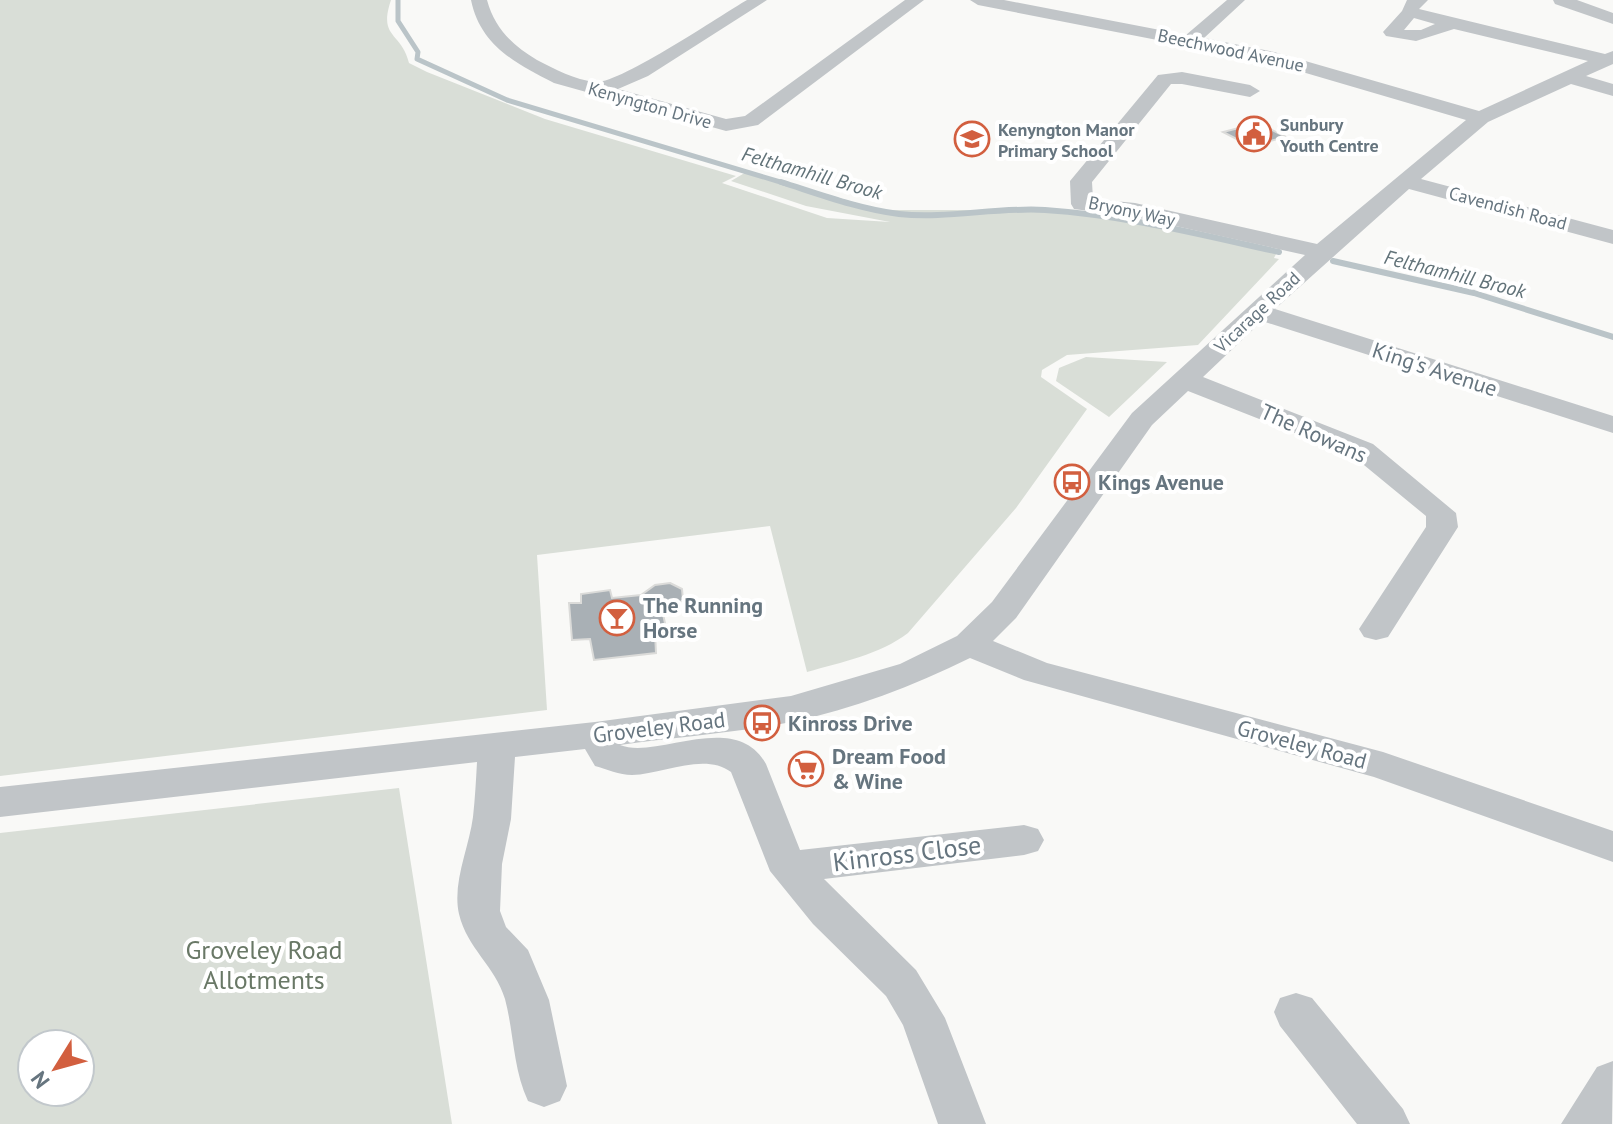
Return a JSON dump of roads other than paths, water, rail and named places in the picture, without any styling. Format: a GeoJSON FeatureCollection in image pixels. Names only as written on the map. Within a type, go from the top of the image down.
{"type":"FeatureCollection","features":[{"type":"Feature","properties":{"kind":"street","name":"Kenyngton Drive"},"geometry":{"type":"LineString","coordinates":[[479,0],[487,29],[507,49],[561,79],[715,124],[751,121],[916,0]]}},
{"type":"Feature","properties":{"kind":"street"},"geometry":{"type":"LineString","coordinates":[[599,90],[641,72],[759,0]]}},
{"type":"Feature","properties":{"kind":"street","name":"Beechwood Avenue"},"geometry":{"type":"LineString","coordinates":[[978,0],[1191,40],[1302,65],[1481,118]]}},
{"type":"Feature","properties":{"kind":"street"},"geometry":{"type":"LineString","coordinates":[[1191,40],[1237,0]]}},
{"type":"Feature","properties":{"kind":"street"},"geometry":{"type":"LineString","coordinates":[[1561,0],[1613,19]]}},
{"type":"Feature","properties":{"kind":"street"},"geometry":{"type":"LineString","coordinates":[[1452,23],[1421,37],[1410,38],[1392,32],[1415,6],[1452,23],[1610,58]]}},
{"type":"Feature","properties":{"kind":"street","name":"Vicarage Road"},"geometry":{"type":"LineString","coordinates":[[969,644],[1004,610],[1142,419],[1183,379],[1403,181],[1481,118],[1610,58]]}},
{"type":"Feature","properties":{"kind":"street","name":"Bryony Way"},"geometry":{"type":"LineString","coordinates":[[1302,65],[1246,95],[1182,78],[1165,79],[1081,181],[1082,204],[1135,210],[1322,252]]}},
{"type":"Feature","properties":{"kind":"street"},"geometry":{"type":"LineString","coordinates":[[1568,77],[1613,90]]}},
{"type":"Feature","properties":{"kind":"street","name":"Cavendish Road"},"geometry":{"type":"LineString","coordinates":[[1403,181],[1613,237]]}},
{"type":"Feature","properties":{"kind":"street","name":"King's Avenue"},"geometry":{"type":"LineString","coordinates":[[1258,312],[1613,425]]}},
{"type":"Feature","properties":{"kind":"street","name":"The Rowans"},"geometry":{"type":"LineString","coordinates":[[1183,379],[1363,450],[1441,513],[1442,527],[1376,629]]}},
{"type":"Feature","properties":{"kind":"street","name":"Groveley Road"},"geometry":{"type":"LineString","coordinates":[[0,802],[595,735],[791,709],[886,682],[969,644],[1058,678],[1383,766],[1613,847]]}},
{"type":"Feature","properties":{"kind":"street"},"geometry":{"type":"LineString","coordinates":[[595,735],[608,756],[630,762],[714,751],[740,757],[747,764],[789,867],[828,912],[901,983],[923,1018],[962,1124]]}},
{"type":"Feature","properties":{"kind":"street"},"geometry":{"type":"LineString","coordinates":[[497,744],[492,819],[482,864],[479,911],[488,937],[513,963],[527,1000],[544,1086]]}},
{"type":"Feature","properties":{"kind":"street","name":"Kinross Close"},"geometry":{"type":"LineString","coordinates":[[789,867],[1024,840]]}},
{"type":"Feature","properties":{"kind":"street"},"geometry":{"type":"LineString","coordinates":[[1296,1012],[1386,1124]]}},
{"type":"Feature","properties":{"kind":"street"},"geometry":{"type":"LineString","coordinates":[[1585,1124],[1613,1082]]}},
{"type":"Feature","properties":{"kind":"waterway","name":"Felthamhill Brook"},"geometry":{"type":"LineString","coordinates":[[398,0],[398,21],[418,52],[417,59],[507,100],[787,184]]}},
{"type":"Feature","properties":{"kind":"waterway","name":"Felthamhill Brook"},"geometry":{"type":"LineString","coordinates":[[781,182],[884,212],[935,215],[1045,210],[1075,213],[1163,226],[1279,252]]}},
{"type":"Feature","properties":{"kind":"waterway","name":"Felthamhill Brook"},"geometry":{"type":"LineString","coordinates":[[1333,261],[1474,293],[1613,337]]}},
{"type":"Feature","properties":{"kind":"place","name":"Sunbury Youth Centre"},"geometry":{"type":"Point","coordinates":[1254,134]}},
{"type":"Feature","properties":{"kind":"place","name":"Kenyngton Manor Primary School"},"geometry":{"type":"Point","coordinates":[972,139]}},
{"type":"Feature","properties":{"kind":"place","name":"Kings Avenue"},"geometry":{"type":"Point","coordinates":[1072,482]}},
{"type":"Feature","properties":{"kind":"place","name":"The Running Horse"},"geometry":{"type":"Point","coordinates":[617,618]}},
{"type":"Feature","properties":{"kind":"place","name":"Kinross Drive"},"geometry":{"type":"Point","coordinates":[762,723]}},
{"type":"Feature","properties":{"kind":"place","name":"Dream Food & Wine"},"geometry":{"type":"Point","coordinates":[806,769]}},
{"type":"Feature","properties":{"kind":"park label","name":"Groveley Road Allotments"},"geometry":{"type":"Point","coordinates":[264,964]}}]}
